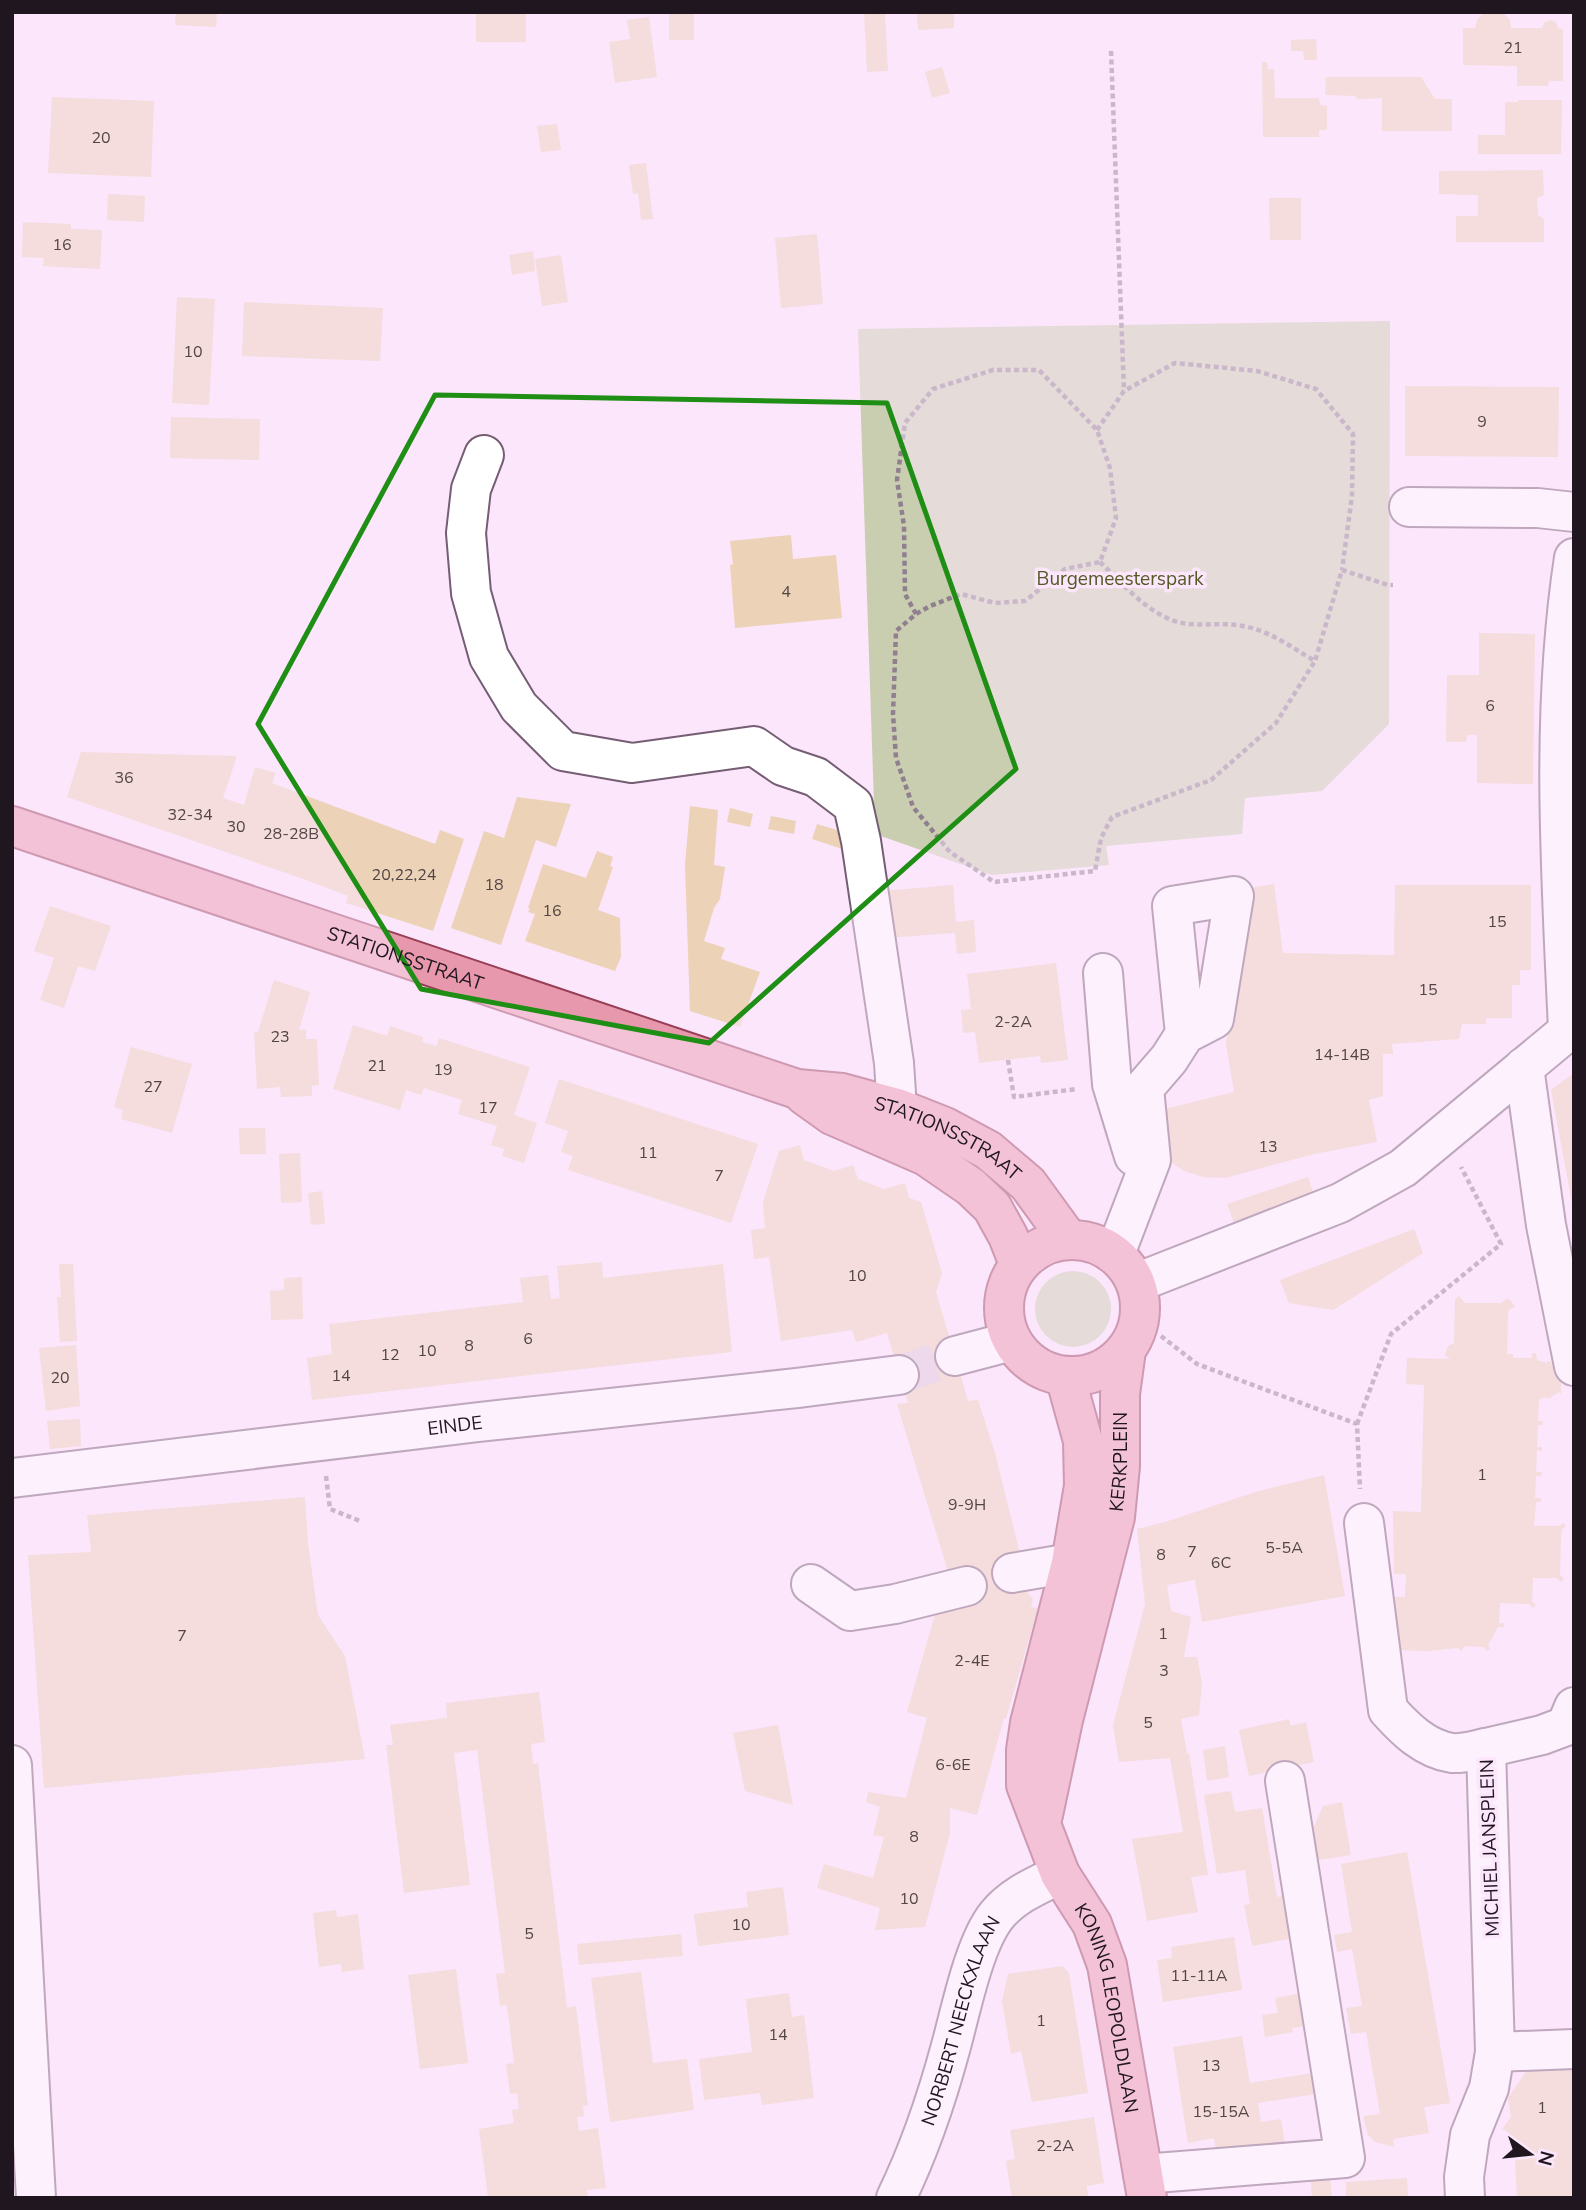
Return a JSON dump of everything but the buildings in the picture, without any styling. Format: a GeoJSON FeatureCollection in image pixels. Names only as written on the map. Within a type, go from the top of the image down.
{"type":"FeatureCollection","features":[{"type":"Feature","properties":{"kind":"main road","name":"STATIONSSTRAAT"},"geometry":{"type":"LineString","coordinates":[[12,826],[797,1089],[842,1093],[893,1123],[926,1156],[971,1187],[992,1207],[1019,1264]]}},
{"type":"Feature","properties":{"kind":"main road","name":"STATIONSSTRAAT"},"geometry":{"type":"LineString","coordinates":[[893,1123],[944,1127],[988,1150],[1028,1184],[1068,1239]]}},
{"type":"Feature","properties":{"kind":"main road"},"geometry":{"type":"LineString","coordinates":[[1126,1268],[1101,1245],[1085,1240],[1068,1239],[1041,1246],[1019,1264],[1006,1288],[1004,1315],[1012,1340],[1025,1358],[1044,1370],[1065,1376],[1087,1374],[1109,1366],[1131,1340]]}},
{"type":"Feature","properties":{"kind":"main road","name":"KERKPLEIN"},"geometry":{"type":"LineString","coordinates":[[1087,1567],[1115,1517],[1120,1466],[1121,1394],[1140,1308],[1126,1268]]}},
{"type":"Feature","properties":{"kind":"main road","name":"KERKPLEIN"},"geometry":{"type":"LineString","coordinates":[[1065,1376],[1083,1441],[1087,1567]]}},
{"type":"Feature","properties":{"kind":"main road","name":"KONING LEOPOLDLAAN"},"geometry":{"type":"LineString","coordinates":[[1087,1567],[1063,1720],[1041,1826],[1060,1874],[1092,1924],[1107,1965],[1145,2186]]}},
{"type":"Feature","properties":{"kind":"street"},"geometry":{"type":"LineString","coordinates":[[484,454],[471,489],[466,533],[471,593],[489,657],[519,707],[563,751],[632,763],[754,746],[783,766],[816,777],[853,805],[861,841],[894,1063],[893,1123]]}},
{"type":"Feature","properties":{"kind":"street"},"geometry":{"type":"LineString","coordinates":[[1409,507],[1574,512]]}},
{"type":"Feature","properties":{"kind":"street"},"geometry":{"type":"LineString","coordinates":[[1185,1034],[1170,1059],[1144,1088],[1151,1160],[1139,1189],[1126,1268],[1340,1203],[1403,1168],[1571,1028],[1561,879],[1560,794],[1562,669],[1574,558]]}},
{"type":"Feature","properties":{"kind":"street"},"geometry":{"type":"LineString","coordinates":[[1103,973],[1112,1084],[1134,1151],[1139,1189]]}},
{"type":"Feature","properties":{"kind":"street"},"geometry":{"type":"LineString","coordinates":[[1524,1067],[1546,1225],[1572,1354]]}},
{"type":"Feature","properties":{"kind":"street"},"geometry":{"type":"LineString","coordinates":[[956,1356],[1012,1340]]}},
{"type":"Feature","properties":{"kind":"street","name":"EINDE"},"geometry":{"type":"LineString","coordinates":[[12,1478],[899,1375]]}},
{"type":"Feature","properties":{"kind":"street"},"geometry":{"type":"LineString","coordinates":[[1364,1523],[1388,1710],[1409,1733],[1435,1748],[1454,1753],[1486,1748]]}},
{"type":"Feature","properties":{"kind":"street"},"geometry":{"type":"LineString","coordinates":[[1012,1573],[1087,1567]]}},
{"type":"Feature","properties":{"kind":"street"},"geometry":{"type":"LineString","coordinates":[[811,1584],[850,1611],[895,1604],[967,1586]]}},
{"type":"Feature","properties":{"kind":"street","name":"MICHIEL JANSPLEIN"},"geometry":{"type":"LineString","coordinates":[[1465,2198],[1464,2177],[1470,2135],[1489,2088],[1495,2052],[1486,1748],[1542,1735],[1566,1726],[1574,1707]]}},
{"type":"Feature","properties":{"kind":"street"},"geometry":{"type":"LineString","coordinates":[[12,1765],[23,2150],[36,2198]]}},
{"type":"Feature","properties":{"kind":"street"},"geometry":{"type":"LineString","coordinates":[[1145,2186],[1345,2158],[1284,1781]]}},
{"type":"Feature","properties":{"kind":"street","name":"NORBERT NEECKXLAAN"},"geometry":{"type":"LineString","coordinates":[[896,2198],[911,2167],[938,2092],[977,1953],[996,1916],[1010,1902],[1060,1874]]}},
{"type":"Feature","properties":{"kind":"street"},"geometry":{"type":"LineString","coordinates":[[1495,2052],[1574,2049]]}},
{"type":"Feature","properties":{"kind":"path"},"geometry":{"type":"LineString","coordinates":[[1111,51],[1124,391]]}},
{"type":"Feature","properties":{"kind":"path"},"geometry":{"type":"LineString","coordinates":[[1097,430],[1124,391],[1175,363],[1257,370],[1316,389],[1353,435],[1352,496],[1342,570],[1315,661],[1276,723],[1211,780],[1112,817],[1101,838],[1095,871],[993,881],[950,852],[913,807],[896,758],[893,714],[896,631],[930,606],[961,594],[995,603],[1025,601],[1065,569],[1100,562]]}},
{"type":"Feature","properties":{"kind":"path"},"geometry":{"type":"LineString","coordinates":[[916,614],[905,594],[904,526],[897,480],[905,423],[933,388],[993,370],[1039,370],[1097,430],[1110,468],[1116,518],[1100,562]]}},
{"type":"Feature","properties":{"kind":"path"},"geometry":{"type":"LineString","coordinates":[[1100,562],[1143,603],[1168,619],[1196,625],[1236,625],[1264,631],[1315,661]]}},
{"type":"Feature","properties":{"kind":"path"},"geometry":{"type":"LineString","coordinates":[[1342,570],[1393,585]]}},
{"type":"Feature","properties":{"kind":"path"},"geometry":{"type":"LineString","coordinates":[[1008,1060],[1014,1097],[1112,1084]]}},
{"type":"Feature","properties":{"kind":"path"},"geometry":{"type":"LineString","coordinates":[[1364,1523],[1357,1424],[1391,1334],[1501,1244],[1442,1135]]}},
{"type":"Feature","properties":{"kind":"path"},"geometry":{"type":"LineString","coordinates":[[1131,1340],[1161,1336],[1197,1364],[1357,1424]]}},
{"type":"Feature","properties":{"kind":"path"},"geometry":{"type":"LineString","coordinates":[[322,1441],[330,1510],[360,1521]]}},
{"type":"Feature","properties":{"kind":"highlighted area"},"geometry":{"type":"Polygon","coordinates":[[[435,395],[887,403],[1016,769],[709,1043],[421,989],[258,724],[435,395]]]}},
{"type":"Feature","properties":{"kind":"green space","name":"Burgemeesterspark"},"geometry":{"type":"Polygon","coordinates":[[[1390,321],[1389,724],[1322,791],[1245,798],[1242,834],[1106,846],[1109,865],[992,875],[875,834],[858,329],[1390,321]]]}},
{"type":"Feature","properties":{"kind":"green space"},"geometry":{"type":"Polygon","coordinates":[[[1066,1271],[1080,1271],[1094,1277],[1105,1288],[1111,1309],[1108,1324],[1100,1336],[1080,1347],[1066,1347],[1052,1341],[1041,1330],[1035,1316],[1035,1302],[1041,1288],[1052,1277],[1066,1271]]]}},
{"type":"Feature","properties":{"kind":"tunnel"},"geometry":{"type":"LineString","coordinates":[[899,1375],[955,1356]]}}]}
